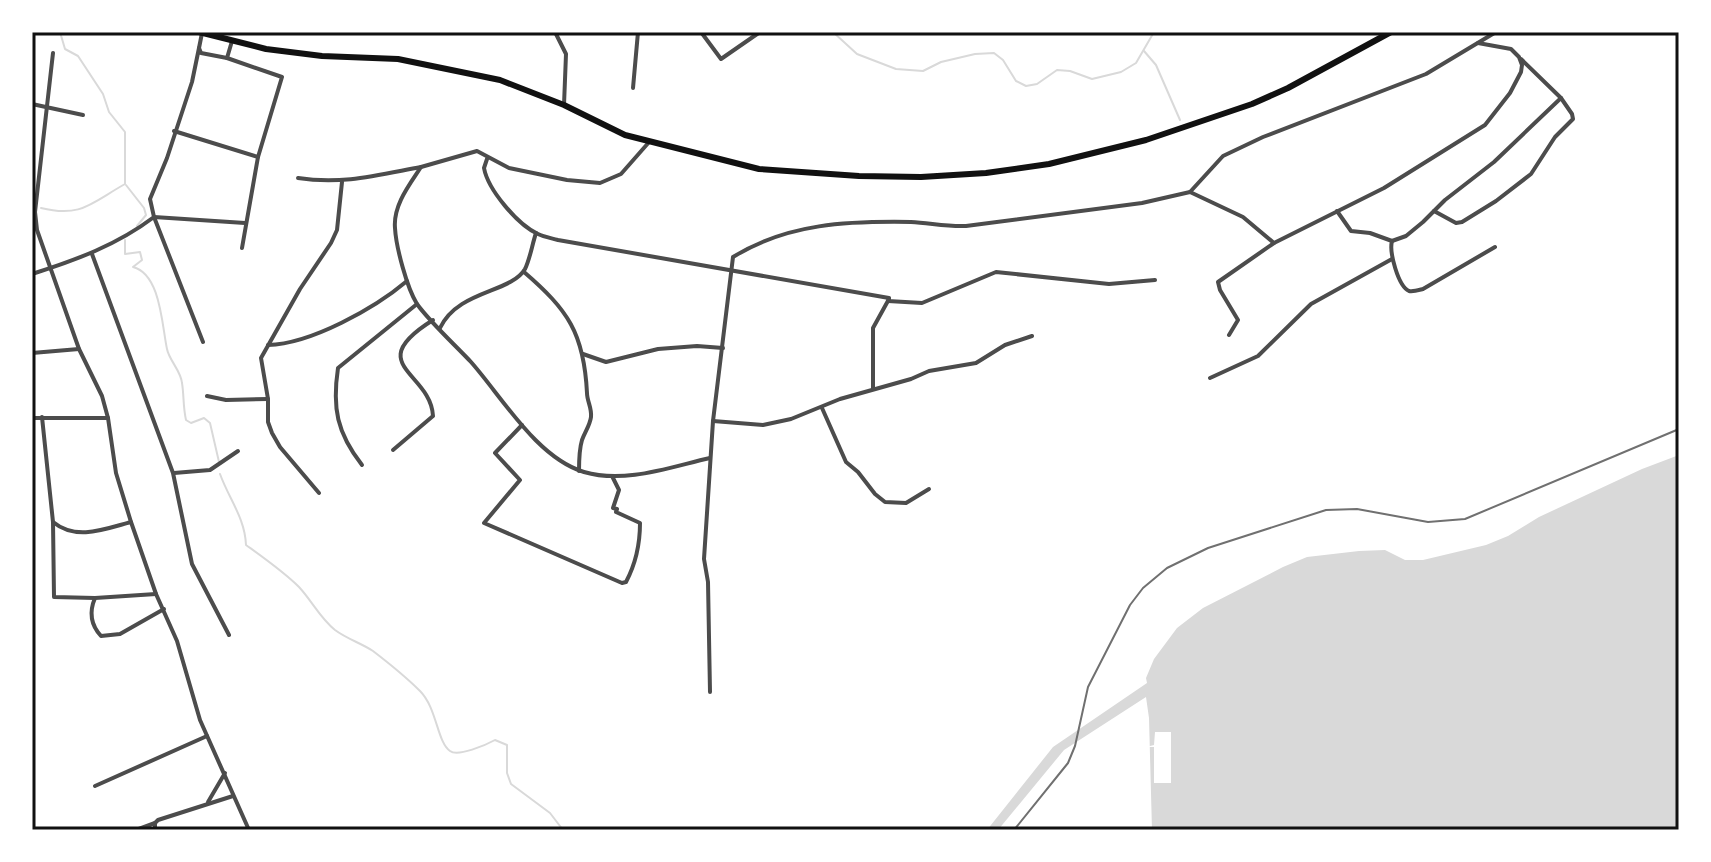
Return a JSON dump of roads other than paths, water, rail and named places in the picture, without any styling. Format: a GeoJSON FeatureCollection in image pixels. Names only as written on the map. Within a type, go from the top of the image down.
{"type":"FeatureCollection","features":[{"type":"Feature","properties":{"kind":"highway"},"geometry":{"type":"LineString","coordinates":[[200,32],[266,49],[429,63],[500,80],[564,105],[625,135],[759,169],[921,177],[1033,166],[1146,140],[1252,104],[1391,32]]}},
{"type":"Feature","properties":{"kind":"street"},"geometry":{"type":"LineString","coordinates":[[200,32],[192,82],[150,199],[154,217],[203,342]]}},
{"type":"Feature","properties":{"kind":"street"},"geometry":{"type":"LineString","coordinates":[[555,32],[566,54],[564,105]]}},
{"type":"Feature","properties":{"kind":"street"},"geometry":{"type":"LineString","coordinates":[[633,88],[638,32]]}},
{"type":"Feature","properties":{"kind":"street"},"geometry":{"type":"LineString","coordinates":[[701,32],[721,59],[760,32]]}},
{"type":"Feature","properties":{"kind":"street"},"geometry":{"type":"LineString","coordinates":[[710,692],[709,596],[704,559],[713,421],[733,257],[754,244],[822,224],[915,222],[942,227],[966,226],[1130,205],[1190,192],[1215,164],[1238,148],[1426,74],[1496,32]]}},
{"type":"Feature","properties":{"kind":"street"},"geometry":{"type":"LineString","coordinates":[[227,58],[232,41]]}},
{"type":"Feature","properties":{"kind":"street"},"geometry":{"type":"LineString","coordinates":[[1434,211],[1456,223],[1496,201],[1531,174],[1555,137],[1573,119],[1561,98],[1511,49],[1478,43]]}},
{"type":"Feature","properties":{"kind":"street"},"geometry":{"type":"LineString","coordinates":[[199,48],[201,53],[227,58],[282,77],[258,157],[242,248]]}},
{"type":"Feature","properties":{"kind":"street"},"geometry":{"type":"LineString","coordinates":[[53,53],[35,212],[37,230],[79,349],[95,380],[108,418],[116,473],[156,594],[177,641],[192,696],[249,830]]}},
{"type":"Feature","properties":{"kind":"street"},"geometry":{"type":"LineString","coordinates":[[1229,335],[1238,320],[1218,282],[1274,243],[1384,188],[1476,132],[1510,93],[1521,72],[1519,57]]}},
{"type":"Feature","properties":{"kind":"street"},"geometry":{"type":"LineString","coordinates":[[1337,211],[1351,231],[1370,233],[1392,241],[1406,236],[1494,162],[1561,98]]}},
{"type":"Feature","properties":{"kind":"street"},"geometry":{"type":"LineString","coordinates":[[32,104],[83,115]]}},
{"type":"Feature","properties":{"kind":"street"},"geometry":{"type":"LineString","coordinates":[[174,131],[258,157]]}},
{"type":"Feature","properties":{"kind":"street"},"geometry":{"type":"LineString","coordinates":[[298,178],[342,182],[421,167],[477,151],[509,168],[567,180],[600,183],[621,174],[650,141]]}},
{"type":"Feature","properties":{"kind":"street"},"geometry":{"type":"LineString","coordinates":[[487,159],[484,168],[491,186],[502,202],[536,233],[558,240],[889,298],[888,301],[922,303],[996,272],[1109,284],[1155,280]]}},
{"type":"Feature","properties":{"kind":"street"},"geometry":{"type":"LineString","coordinates":[[421,167],[401,198],[396,215],[395,227],[407,281],[417,304],[494,388],[522,425],[552,454],[579,471],[632,476],[710,458]]}},
{"type":"Feature","properties":{"kind":"street"},"geometry":{"type":"LineString","coordinates":[[319,493],[272,433],[261,364],[268,345],[300,289],[331,243],[338,222],[342,182]]}},
{"type":"Feature","properties":{"kind":"street"},"geometry":{"type":"LineString","coordinates":[[1190,192],[1243,217],[1274,243]]}},
{"type":"Feature","properties":{"kind":"street"},"geometry":{"type":"LineString","coordinates":[[32,274],[92,254],[154,217],[246,223]]}},
{"type":"Feature","properties":{"kind":"street"},"geometry":{"type":"LineString","coordinates":[[440,328],[446,315],[464,302],[524,272],[536,233]]}},
{"type":"Feature","properties":{"kind":"street"},"geometry":{"type":"LineString","coordinates":[[1392,241],[1392,259],[1405,287],[1414,291],[1436,282],[1495,247]]}},
{"type":"Feature","properties":{"kind":"street"},"geometry":{"type":"LineString","coordinates":[[92,254],[173,473],[192,564],[229,635]]}},
{"type":"Feature","properties":{"kind":"street"},"geometry":{"type":"LineString","coordinates":[[1210,378],[1258,356],[1311,304],[1392,259]]}},
{"type":"Feature","properties":{"kind":"street"},"geometry":{"type":"LineString","coordinates":[[524,272],[558,303],[575,331],[583,354],[586,397],[591,412],[581,446],[579,471]]}},
{"type":"Feature","properties":{"kind":"street"},"geometry":{"type":"LineString","coordinates":[[268,345],[294,342],[368,310],[407,281]]}},
{"type":"Feature","properties":{"kind":"street"},"geometry":{"type":"LineString","coordinates":[[873,389],[873,328],[889,298]]}},
{"type":"Feature","properties":{"kind":"street"},"geometry":{"type":"LineString","coordinates":[[362,465],[344,442],[334,394],[338,368],[417,304]]}},
{"type":"Feature","properties":{"kind":"street"},"geometry":{"type":"LineString","coordinates":[[393,450],[433,416],[432,405],[407,373],[401,352],[414,333],[433,320]]}},
{"type":"Feature","properties":{"kind":"street"},"geometry":{"type":"LineString","coordinates":[[713,421],[763,425],[791,419],[938,368],[976,363],[1005,345],[1032,336]]}},
{"type":"Feature","properties":{"kind":"street"},"geometry":{"type":"LineString","coordinates":[[583,354],[606,362],[658,349],[723,348]]}},
{"type":"Feature","properties":{"kind":"street"},"geometry":{"type":"LineString","coordinates":[[32,353],[79,349]]}},
{"type":"Feature","properties":{"kind":"street"},"geometry":{"type":"LineString","coordinates":[[207,396],[226,400],[268,399]]}},
{"type":"Feature","properties":{"kind":"street"},"geometry":{"type":"LineString","coordinates":[[822,408],[846,462],[885,502],[906,503],[929,489]]}},
{"type":"Feature","properties":{"kind":"street"},"geometry":{"type":"LineString","coordinates":[[42,417],[53,522],[54,597],[156,594]]}},
{"type":"Feature","properties":{"kind":"street"},"geometry":{"type":"LineString","coordinates":[[32,418],[108,418]]}},
{"type":"Feature","properties":{"kind":"street"},"geometry":{"type":"LineString","coordinates":[[522,425],[495,453],[520,480],[484,523],[626,582],[639,541],[640,523],[613,508],[619,490],[612,476]]}},
{"type":"Feature","properties":{"kind":"street"},"geometry":{"type":"LineString","coordinates":[[173,473],[210,470],[238,451]]}},
{"type":"Feature","properties":{"kind":"street"},"geometry":{"type":"LineString","coordinates":[[53,522],[65,530],[83,533],[131,522]]}},
{"type":"Feature","properties":{"kind":"street"},"geometry":{"type":"LineString","coordinates":[[95,598],[91,614],[101,636],[120,634],[164,609]]}},
{"type":"Feature","properties":{"kind":"street"},"geometry":{"type":"LineString","coordinates":[[95,786],[207,736]]}},
{"type":"Feature","properties":{"kind":"street"},"geometry":{"type":"LineString","coordinates":[[207,804],[225,773]]}},
{"type":"Feature","properties":{"kind":"street"},"geometry":{"type":"LineString","coordinates":[[136,830],[233,796]]}},
{"type":"Feature","properties":{"kind":"street"},"geometry":{"type":"LineString","coordinates":[[155,823],[155,830]]}},
{"type":"Feature","properties":{"kind":"waterway"},"geometry":{"type":"LineString","coordinates":[[41,208],[76,210],[125,184],[125,132],[109,112],[103,94],[78,56],[65,49],[60,32]]}},
{"type":"Feature","properties":{"kind":"waterway"},"geometry":{"type":"LineString","coordinates":[[771,32],[787,32]]}},
{"type":"Feature","properties":{"kind":"waterway"},"geometry":{"type":"LineString","coordinates":[[795,32],[812,32]]}},
{"type":"Feature","properties":{"kind":"waterway"},"geometry":{"type":"LineString","coordinates":[[833,32],[857,54],[896,69],[923,71],[941,62],[994,53],[1003,60],[1016,81],[1026,86],[1037,84],[1057,70],[1092,79],[1121,72],[1136,63],[1154,32]]}},
{"type":"Feature","properties":{"kind":"waterway"},"geometry":{"type":"LineString","coordinates":[[1144,51],[1156,65],[1180,120]]}},
{"type":"Feature","properties":{"kind":"waterway"},"geometry":{"type":"LineString","coordinates":[[126,185],[146,215],[137,226]]}},
{"type":"Feature","properties":{"kind":"waterway"},"geometry":{"type":"LineString","coordinates":[[125,240],[125,254],[140,252],[142,260],[133,267],[142,272],[155,290],[168,353],[181,379],[186,420],[191,423],[204,418],[210,423],[219,462]]}},
{"type":"Feature","properties":{"kind":"waterway"},"geometry":{"type":"LineString","coordinates":[[220,474],[240,517],[246,545],[299,587],[335,630],[373,651],[420,691],[450,751],[465,751],[495,740],[507,745],[507,773],[511,784],[550,813],[563,830]]}},
{"type":"Feature","properties":{"kind":"railway"},"geometry":{"type":"LineString","coordinates":[[1014,830],[1068,763],[1075,746],[1088,687],[1130,605],[1143,588],[1167,568],[1208,548],[1326,510],[1357,509],[1428,522],[1465,519],[1679,429]]}}]}
